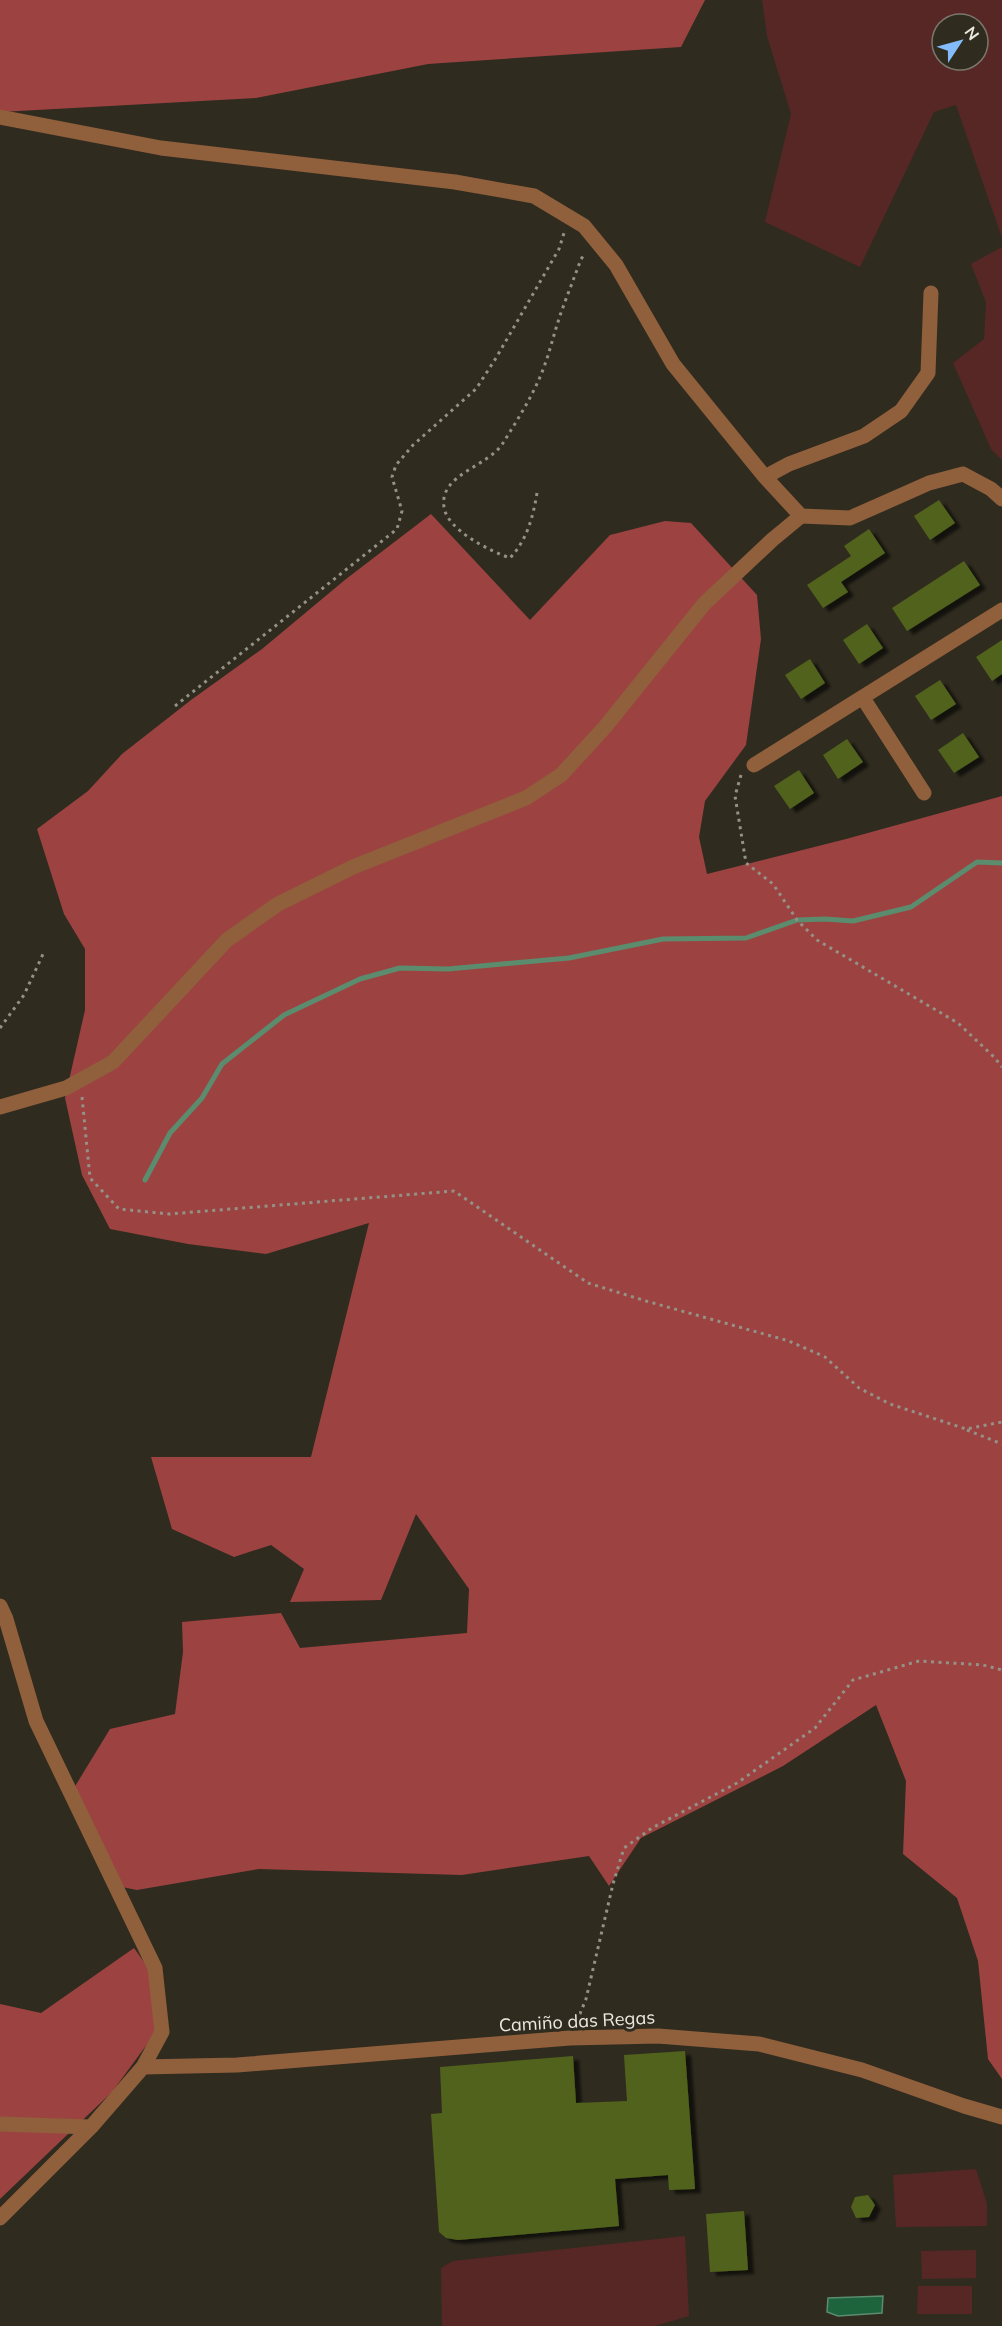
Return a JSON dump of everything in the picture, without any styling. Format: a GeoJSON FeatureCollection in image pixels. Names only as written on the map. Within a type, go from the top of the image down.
{"type":"FeatureCollection","features":[{"type":"Feature","properties":{"kind":"street"},"geometry":{"type":"LineString","coordinates":[[0,117],[162,148],[456,182],[534,196],[584,226],[616,265],[673,364],[765,477],[801,516]]}},
{"type":"Feature","properties":{"kind":"street"},"geometry":{"type":"LineString","coordinates":[[765,477],[789,464],[864,436],[900,411],[928,373],[931,293]]}},
{"type":"Feature","properties":{"kind":"street"},"geometry":{"type":"LineString","coordinates":[[0,1107],[66,1088],[113,1062],[227,940],[278,904],[353,867],[526,798],[561,775],[605,727],[704,604],[771,540],[801,516],[850,518],[929,483],[963,474],[991,489],[1002,499]]}},
{"type":"Feature","properties":{"kind":"street"},"geometry":{"type":"LineString","coordinates":[[754,765],[1002,610]]}},
{"type":"Feature","properties":{"kind":"street"},"geometry":{"type":"LineString","coordinates":[[863,698],[924,793]]}},
{"type":"Feature","properties":{"kind":"street"},"geometry":{"type":"LineString","coordinates":[[0,1606],[6,1619],[36,1721],[156,1968],[162,2032],[143,2067],[92,2127],[0,2217]]}},
{"type":"Feature","properties":{"kind":"street","name":"Camiño das Regas"},"geometry":{"type":"LineString","coordinates":[[143,2067],[237,2065],[570,2038],[658,2036],[759,2044],[862,2070],[1002,2117]]}},
{"type":"Feature","properties":{"kind":"street"},"geometry":{"type":"LineString","coordinates":[[0,2124],[92,2127]]}},
{"type":"Feature","properties":{"kind":"path"},"geometry":{"type":"LineString","coordinates":[[175,706],[397,528],[402,511],[392,477],[396,465],[413,446],[476,389],[559,249],[569,217]]}},
{"type":"Feature","properties":{"kind":"path"},"geometry":{"type":"LineString","coordinates":[[537,493],[534,513],[521,547],[510,558],[494,552],[448,521],[444,506],[446,490],[450,485],[501,447],[534,390],[544,368],[561,311],[581,259],[596,241]]}},
{"type":"Feature","properties":{"kind":"path"},"geometry":{"type":"LineString","coordinates":[[754,765],[742,772],[735,796],[746,863],[773,884],[797,920],[817,940],[958,1023],[994,1057],[1002,1068]]}},
{"type":"Feature","properties":{"kind":"path"},"geometry":{"type":"LineString","coordinates":[[0,1028],[24,995],[44,952]]}},
{"type":"Feature","properties":{"kind":"path"},"geometry":{"type":"LineString","coordinates":[[81,1080],[90,1178],[119,1209],[169,1214],[453,1191],[588,1283],[789,1341],[825,1357],[858,1388],[880,1399],[1002,1444]]}},
{"type":"Feature","properties":{"kind":"path"},"geometry":{"type":"LineString","coordinates":[[966,1429],[1002,1422]]}},
{"type":"Feature","properties":{"kind":"path"},"geometry":{"type":"LineString","coordinates":[[570,2038],[586,1999],[613,1884],[624,1848],[652,1828],[737,1782],[815,1728],[853,1680],[918,1661],[983,1665],[1002,1670]]}},
{"type":"Feature","properties":{"kind":"shaded area"},"geometry":{"type":"Polygon","coordinates":[[[0,0],[705,0],[681,47],[428,64],[256,98],[0,112],[0,0]]]}},
{"type":"Feature","properties":{"kind":"shaded area"},"geometry":{"type":"Polygon","coordinates":[[[762,0],[1002,0],[1002,238],[956,105],[934,112],[860,267],[765,222],[791,114],[767,36],[762,0]]]}},
{"type":"Feature","properties":{"kind":"shaded area"},"geometry":{"type":"Polygon","coordinates":[[[1002,247],[1002,460],[991,449],[953,363],[984,339],[986,302],[971,264],[1002,247]]]}},
{"type":"Feature","properties":{"kind":"shaded area"},"geometry":{"type":"Polygon","coordinates":[[[431,514],[530,620],[610,535],[665,521],[691,523],[757,595],[761,639],[746,745],[705,801],[699,837],[707,874],[1002,796],[1002,2079],[988,2059],[978,1961],[957,1898],[903,1854],[906,1781],[876,1705],[783,1766],[641,1838],[609,1886],[589,1856],[462,1875],[259,1869],[137,1890],[107,1884],[74,1788],[110,1729],[175,1714],[183,1652],[182,1622],[281,1613],[300,1648],[467,1633],[469,1589],[416,1514],[381,1600],[290,1602],[304,1569],[271,1545],[234,1557],[172,1529],[151,1457],[311,1457],[369,1223],[266,1254],[188,1244],[110,1229],[82,1175],[65,1098],[85,1010],[85,949],[64,914],[37,829],[88,791],[122,754],[262,649],[346,579],[431,514]]]}},
{"type":"Feature","properties":{"kind":"shaded area"},"geometry":{"type":"Polygon","coordinates":[[[134,1948],[149,1969],[159,2028],[112,2092],[0,2199],[0,2004],[41,2013],[134,1948]]]}},
{"type":"Feature","properties":{"kind":"shaded area"},"geometry":{"type":"Polygon","coordinates":[[[976,2169],[987,2204],[987,2226],[896,2227],[893,2175],[976,2169]]]}},
{"type":"Feature","properties":{"kind":"shaded area"},"geometry":{"type":"Polygon","coordinates":[[[685,2236],[689,2316],[655,2326],[442,2326],[441,2268],[453,2261],[685,2236]]]}},
{"type":"Feature","properties":{"kind":"shaded area"},"geometry":{"type":"Polygon","coordinates":[[[976,2250],[976,2278],[922,2279],[921,2251],[976,2250]]]}},
{"type":"Feature","properties":{"kind":"shaded area"},"geometry":{"type":"Polygon","coordinates":[[[918,2286],[972,2286],[972,2314],[917,2314],[918,2286]]]}},
{"type":"Feature","properties":{"kind":"shaded area"},"geometry":{"type":"Polygon","coordinates":[[[883,2296],[882,2313],[838,2316],[827,2312],[828,2298],[883,2296]]]}},
{"type":"Feature","properties":{"kind":"building"},"geometry":{"type":"Polygon","coordinates":[[[939,500],[955,523],[930,540],[914,516],[939,500]]]}},
{"type":"Feature","properties":{"kind":"building"},"geometry":{"type":"Polygon","coordinates":[[[869,529],[885,553],[841,582],[848,592],[823,608],[807,585],[851,556],[844,546],[869,529]]]}},
{"type":"Feature","properties":{"kind":"building"},"geometry":{"type":"Polygon","coordinates":[[[964,561],[980,585],[907,631],[892,608],[964,561]]]}},
{"type":"Feature","properties":{"kind":"building"},"geometry":{"type":"Polygon","coordinates":[[[867,624],[883,648],[859,664],[843,640],[867,624]]]}},
{"type":"Feature","properties":{"kind":"building"},"geometry":{"type":"Polygon","coordinates":[[[1002,640],[1002,674],[992,681],[976,657],[1002,640]]]}},
{"type":"Feature","properties":{"kind":"building"},"geometry":{"type":"Polygon","coordinates":[[[810,659],[825,683],[801,699],[785,675],[810,659]]]}},
{"type":"Feature","properties":{"kind":"building"},"geometry":{"type":"Polygon","coordinates":[[[940,680],[956,704],[931,720],[915,696],[940,680]]]}},
{"type":"Feature","properties":{"kind":"building"},"geometry":{"type":"Polygon","coordinates":[[[963,733],[979,757],[954,773],[938,750],[963,733]]]}},
{"type":"Feature","properties":{"kind":"building"},"geometry":{"type":"Polygon","coordinates":[[[847,739],[863,762],[838,779],[823,755],[847,739]]]}},
{"type":"Feature","properties":{"kind":"building"},"geometry":{"type":"Polygon","coordinates":[[[799,770],[814,793],[790,809],[774,786],[799,770]]]}},
{"type":"Feature","properties":{"kind":"building"},"geometry":{"type":"Polygon","coordinates":[[[685,2051],[695,2189],[669,2190],[668,2175],[615,2179],[619,2226],[458,2240],[446,2238],[439,2232],[431,2114],[442,2113],[440,2067],[573,2056],[576,2103],[627,2101],[624,2055],[685,2051]]]}},
{"type":"Feature","properties":{"kind":"building"},"geometry":{"type":"Polygon","coordinates":[[[868,2195],[875,2205],[869,2217],[856,2218],[851,2207],[855,2197],[868,2195]]]}},
{"type":"Feature","properties":{"kind":"building"},"geometry":{"type":"Polygon","coordinates":[[[744,2211],[748,2270],[710,2272],[706,2214],[744,2211]]]}},
{"type":"Feature","properties":{"kind":"waterway"},"geometry":{"type":"LineString","coordinates":[[145,1180],[170,1133],[202,1098],[222,1064],[284,1015],[360,979],[400,968],[448,969],[569,958],[663,939],[746,938],[797,920],[853,921],[911,907],[977,862],[1002,863]]}}]}
